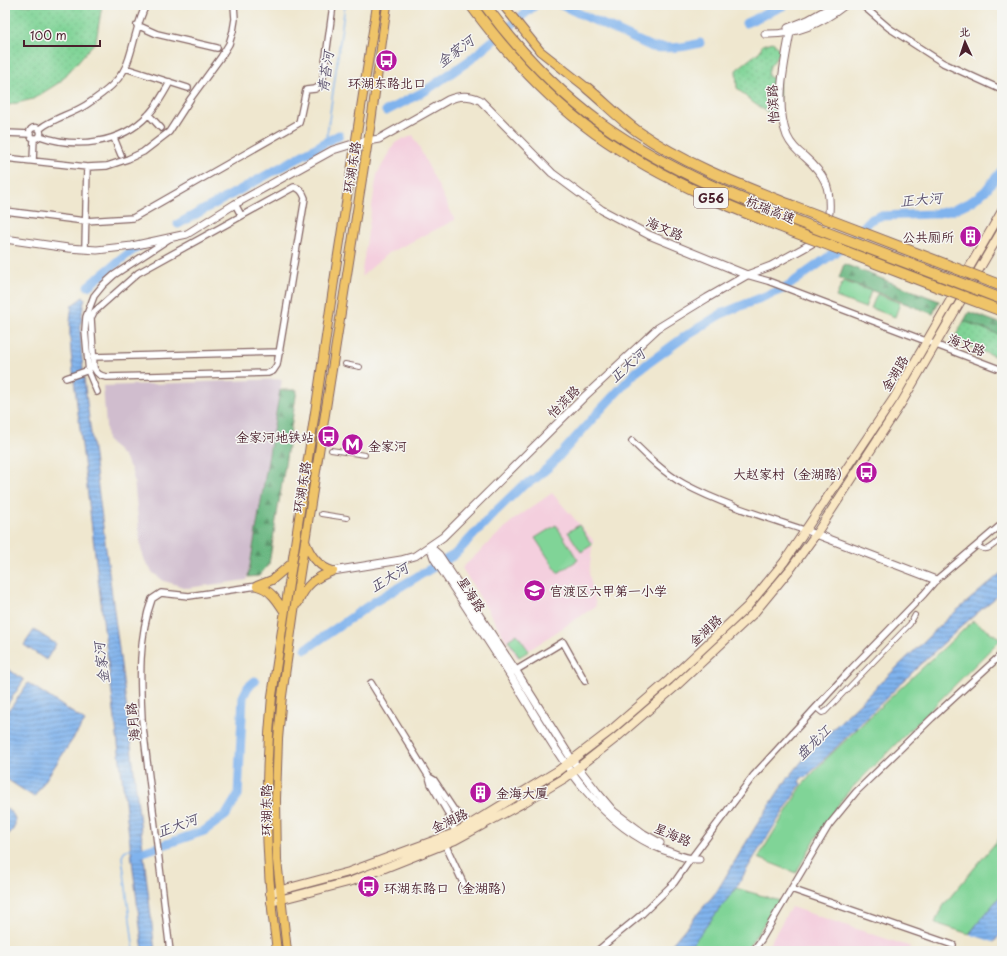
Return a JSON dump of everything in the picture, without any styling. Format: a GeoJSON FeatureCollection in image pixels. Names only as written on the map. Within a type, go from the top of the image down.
{"type":"FeatureCollection","features":[{"type":"Feature","properties":{"kind":"highway","name":"杭瑞高速"},"geometry":{"type":"LineString","coordinates":[[471,5],[515,60],[554,100],[596,133],[648,166],[698,192],[751,216],[1002,311]]}},
{"type":"Feature","properties":{"kind":"highway","name":"杭瑞高速"},"geometry":{"type":"LineString","coordinates":[[485,5],[523,52],[562,91],[602,124],[654,156],[703,182],[756,205],[1002,299]]}},
{"type":"Feature","properties":{"kind":"highway"},"geometry":{"type":"LineString","coordinates":[[586,88],[628,124],[660,145],[723,177],[793,206],[1002,286]]}},
{"type":"Feature","properties":{"kind":"main road","name":"环湖东路"},"geometry":{"type":"LineString","coordinates":[[277,951],[267,863],[266,800],[268,739],[272,696],[377,5]]}},
{"type":"Feature","properties":{"kind":"main road","name":"环湖东路"},"geometry":{"type":"LineString","coordinates":[[287,951],[277,860],[276,799],[278,739],[282,696],[305,540],[368,142],[387,5]]}},
{"type":"Feature","properties":{"kind":"main road"},"geometry":{"type":"LineString","coordinates":[[502,5],[540,51],[586,88]]}},
{"type":"Feature","properties":{"kind":"main road","name":"金湖路"},"geometry":{"type":"LineString","coordinates":[[270,893],[349,872],[455,832],[469,825],[569,763],[610,731],[669,680],[747,607],[784,562],[894,398],[1002,211]]}},
{"type":"Feature","properties":{"kind":"main road","name":"金湖路"},"geometry":{"type":"LineString","coordinates":[[271,902],[352,881],[455,840],[523,803],[575,770],[616,738],[675,687],[754,613],[792,567],[816,534],[902,402],[1002,230]]}},
{"type":"Feature","properties":{"kind":"main road"},"geometry":{"type":"LineString","coordinates":[[305,540],[310,552],[319,564],[326,569],[333,571]]}},
{"type":"Feature","properties":{"kind":"main road"},"geometry":{"type":"LineString","coordinates":[[257,586],[272,580],[292,563]]}},
{"type":"Feature","properties":{"kind":"main road"},"geometry":{"type":"LineString","coordinates":[[294,611],[301,596],[311,582],[318,576],[333,571]]}},
{"type":"Feature","properties":{"kind":"main road"},"geometry":{"type":"LineString","coordinates":[[257,586],[264,588],[274,596],[284,611]]}},
{"type":"Feature","properties":{"kind":"street"},"geometry":{"type":"LineString","coordinates":[[40,136],[40,129],[43,125],[84,107],[116,82],[129,60],[139,18],[146,5]]}},
{"type":"Feature","properties":{"kind":"street"},"geometry":{"type":"LineString","coordinates":[[5,158],[87,167],[107,166],[128,160],[144,152],[168,132],[191,98],[222,57],[229,44],[235,19],[234,5]]}},
{"type":"Feature","properties":{"kind":"street"},"geometry":{"type":"LineString","coordinates":[[5,211],[85,221],[133,218],[299,123],[306,90],[315,89],[322,84],[333,5]]}},
{"type":"Feature","properties":{"kind":"street"},"geometry":{"type":"LineString","coordinates":[[791,30],[835,5]]}},
{"type":"Feature","properties":{"kind":"street"},"geometry":{"type":"LineString","coordinates":[[765,34],[776,35],[817,22],[845,5]]}},
{"type":"Feature","properties":{"kind":"street"},"geometry":{"type":"LineString","coordinates":[[862,5],[889,28],[943,63],[1002,90]]}},
{"type":"Feature","properties":{"kind":"street"},"geometry":{"type":"LineString","coordinates":[[137,25],[157,34],[217,48]]}},
{"type":"Feature","properties":{"kind":"street","name":"怡滨路"},"geometry":{"type":"LineString","coordinates":[[791,30],[781,94],[784,124],[792,144],[814,165],[826,182],[829,190],[830,213]]}},
{"type":"Feature","properties":{"kind":"street"},"geometry":{"type":"LineString","coordinates":[[124,68],[188,88]]}},
{"type":"Feature","properties":{"kind":"street"},"geometry":{"type":"LineString","coordinates":[[5,133],[32,136],[37,138],[40,136],[73,142],[94,142],[114,138],[132,129],[149,115],[170,82]]}},
{"type":"Feature","properties":{"kind":"street","name":"海文路"},"geometry":{"type":"LineString","coordinates":[[5,239],[68,248],[110,249],[186,234],[235,204],[332,150],[356,143],[379,139],[448,100],[460,96],[473,97],[480,100],[487,106],[552,173],[602,210],[649,235],[747,275],[803,294],[1002,370]]}},
{"type":"Feature","properties":{"kind":"street"},"geometry":{"type":"LineString","coordinates":[[149,115],[161,128]]}},
{"type":"Feature","properties":{"kind":"street"},"geometry":{"type":"LineString","coordinates":[[33,161],[32,128],[36,127],[40,129]]}},
{"type":"Feature","properties":{"kind":"street"},"geometry":{"type":"LineString","coordinates":[[114,138],[121,155]]}},
{"type":"Feature","properties":{"kind":"street"},"geometry":{"type":"LineString","coordinates":[[85,248],[87,167]]}},
{"type":"Feature","properties":{"kind":"street"},"geometry":{"type":"LineString","coordinates":[[294,187],[298,188],[304,193],[305,198],[280,352],[276,368],[268,373],[107,377],[96,372],[94,368],[91,318],[94,312],[138,273],[241,215],[294,187]]}},
{"type":"Feature","properties":{"kind":"street"},"geometry":{"type":"LineString","coordinates":[[235,204],[241,215]]}},
{"type":"Feature","properties":{"kind":"street"},"geometry":{"type":"LineString","coordinates":[[186,234],[191,243]]}},
{"type":"Feature","properties":{"kind":"street"},"geometry":{"type":"LineString","coordinates":[[97,392],[86,370],[85,322],[94,296],[114,275],[171,238]]}},
{"type":"Feature","properties":{"kind":"street","name":"怡滨路"},"geometry":{"type":"LineString","coordinates":[[333,571],[401,560],[415,556],[430,546],[443,536],[658,328],[747,275],[771,266],[814,242]]}},
{"type":"Feature","properties":{"kind":"street"},"geometry":{"type":"LineString","coordinates":[[93,357],[280,352]]}},
{"type":"Feature","properties":{"kind":"street"},"geometry":{"type":"LineString","coordinates":[[345,364],[360,367]]}},
{"type":"Feature","properties":{"kind":"street"},"geometry":{"type":"LineString","coordinates":[[66,378],[86,370]]}},
{"type":"Feature","properties":{"kind":"street"},"geometry":{"type":"LineString","coordinates":[[632,441],[652,461],[683,484],[721,501],[816,534],[936,580]]}},
{"type":"Feature","properties":{"kind":"street"},"geometry":{"type":"LineString","coordinates":[[331,450],[365,455]]}},
{"type":"Feature","properties":{"kind":"street"},"geometry":{"type":"LineString","coordinates":[[322,514],[347,518]]}},
{"type":"Feature","properties":{"kind":"street"},"geometry":{"type":"LineString","coordinates":[[597,951],[660,898],[674,883],[691,857],[754,775],[852,668],[936,580],[1002,524]]}},
{"type":"Feature","properties":{"kind":"street"},"geometry":{"type":"LineString","coordinates":[[977,545],[981,550],[988,549],[1002,538]]}},
{"type":"Feature","properties":{"kind":"street","name":"星海路"},"geometry":{"type":"LineString","coordinates":[[430,546],[513,673],[589,794],[606,812],[625,828],[643,840],[691,857]]}},
{"type":"Feature","properties":{"kind":"street","name":"海月路"},"geometry":{"type":"LineString","coordinates":[[170,951],[157,830],[142,719],[141,655],[144,628],[152,599],[161,593],[189,596],[257,586]]}},
{"type":"Feature","properties":{"kind":"street"},"geometry":{"type":"LineString","coordinates":[[816,708],[822,713],[825,712],[910,624],[915,615]]}},
{"type":"Feature","properties":{"kind":"street"},"geometry":{"type":"LineString","coordinates":[[513,673],[563,642],[585,681]]}},
{"type":"Feature","properties":{"kind":"street"},"geometry":{"type":"LineString","coordinates":[[762,951],[754,949],[829,825],[856,792],[932,718],[1002,654]]}},
{"type":"Feature","properties":{"kind":"street"},"geometry":{"type":"LineString","coordinates":[[371,683],[428,777],[448,813],[455,832]]}},
{"type":"Feature","properties":{"kind":"street"},"geometry":{"type":"LineString","coordinates":[[428,777],[434,780],[454,810],[469,825]]}},
{"type":"Feature","properties":{"kind":"street"},"geometry":{"type":"LineString","coordinates":[[445,844],[465,887]]}},
{"type":"Feature","properties":{"kind":"street"},"geometry":{"type":"LineString","coordinates":[[791,889],[952,946]]}},
{"type":"Feature","properties":{"kind":"shaded area"},"geometry":{"type":"Polygon","coordinates":[[[413,135],[455,220],[387,254],[361,277],[377,174],[395,143],[413,135]]]}},
{"type":"Feature","properties":{"kind":"shaded area"},"geometry":{"type":"Polygon","coordinates":[[[282,379],[247,580],[187,588],[164,581],[153,573],[145,561],[141,549],[134,480],[131,469],[123,456],[107,440],[103,386],[282,379]]]}},
{"type":"Feature","properties":{"kind":"shaded area","name":"官渡区六甲第一小学"},"geometry":{"type":"Polygon","coordinates":[[[552,493],[593,540],[589,573],[596,606],[517,658],[462,568],[512,521],[552,493]]]}},
{"type":"Feature","properties":{"kind":"shaded area"},"geometry":{"type":"Polygon","coordinates":[[[791,907],[911,947],[909,951],[772,951],[767,948],[791,907]]]}},
{"type":"Feature","properties":{"kind":"green space"},"geometry":{"type":"Polygon","coordinates":[[[5,5],[102,5],[96,41],[60,82],[33,99],[5,106],[5,5]]]}},
{"type":"Feature","properties":{"kind":"green space"},"geometry":{"type":"Polygon","coordinates":[[[773,42],[781,52],[770,66],[768,75],[769,77],[779,79],[780,117],[757,105],[737,88],[736,70],[760,51],[762,45],[773,42]]]}},
{"type":"Feature","properties":{"kind":"green space"},"geometry":{"type":"Polygon","coordinates":[[[844,264],[939,301],[933,314],[839,278],[844,264]]]}},
{"type":"Feature","properties":{"kind":"green space"},"geometry":{"type":"Polygon","coordinates":[[[843,281],[871,291],[865,308],[836,297],[843,281]]]}},
{"type":"Feature","properties":{"kind":"green space"},"geometry":{"type":"Polygon","coordinates":[[[877,294],[900,303],[895,317],[871,308],[877,294]]]}},
{"type":"Feature","properties":{"kind":"green space"},"geometry":{"type":"Polygon","coordinates":[[[969,312],[1002,324],[1002,341],[998,334],[964,321],[969,312]]]}},
{"type":"Feature","properties":{"kind":"green space"},"geometry":{"type":"Polygon","coordinates":[[[964,321],[998,334],[1002,341],[1002,359],[958,342],[956,335],[964,321]]]}},
{"type":"Feature","properties":{"kind":"green space"},"geometry":{"type":"Polygon","coordinates":[[[280,390],[297,390],[269,564],[259,576],[248,577],[280,390]]]}},
{"type":"Feature","properties":{"kind":"green space"},"geometry":{"type":"Polygon","coordinates":[[[556,525],[578,560],[558,573],[535,538],[556,525]]]}},
{"type":"Feature","properties":{"kind":"green space"},"geometry":{"type":"Polygon","coordinates":[[[579,525],[592,545],[581,552],[568,532],[579,525]]]}},
{"type":"Feature","properties":{"kind":"green space"},"geometry":{"type":"Polygon","coordinates":[[[973,621],[1001,639],[848,792],[820,831],[796,873],[758,858],[803,784],[824,761],[878,709],[973,621]]]}},
{"type":"Feature","properties":{"kind":"green space"},"geometry":{"type":"Polygon","coordinates":[[[517,634],[529,651],[519,657],[508,640],[517,634]]]}},
{"type":"Feature","properties":{"kind":"green space"},"geometry":{"type":"Polygon","coordinates":[[[1002,835],[1002,894],[969,934],[935,923],[946,902],[1002,835]]]}},
{"type":"Feature","properties":{"kind":"green space"},"geometry":{"type":"Polygon","coordinates":[[[736,888],[780,901],[745,951],[686,951],[736,888]]]}},
{"type":"Feature","properties":{"kind":"water"},"geometry":{"type":"Polygon","coordinates":[[[83,297],[85,298],[81,320],[81,342],[85,387],[126,703],[155,951],[143,951],[70,346],[72,305],[83,297]]]}},
{"type":"Feature","properties":{"kind":"water"},"geometry":{"type":"Polygon","coordinates":[[[1002,572],[1002,592],[963,625],[921,664],[805,778],[803,777],[799,781],[801,784],[736,888],[690,947],[686,951],[666,951],[717,891],[782,786],[811,750],[947,619],[1002,572]]]}},
{"type":"Feature","properties":{"kind":"water"},"geometry":{"type":"Polygon","coordinates":[[[34,630],[56,644],[46,660],[24,645],[34,630]]]}},
{"type":"Feature","properties":{"kind":"water"},"geometry":{"type":"Polygon","coordinates":[[[5,667],[24,680],[5,708],[5,667]]]}},
{"type":"Feature","properties":{"kind":"water"},"geometry":{"type":"Polygon","coordinates":[[[28,683],[85,721],[34,797],[5,778],[5,716],[28,683]]]}},
{"type":"Feature","properties":{"kind":"water"},"geometry":{"type":"Polygon","coordinates":[[[5,808],[9,810],[14,817],[15,826],[10,833],[5,836],[5,808]]]}},
{"type":"Feature","properties":{"kind":"water"},"geometry":{"type":"Polygon","coordinates":[[[1002,894],[1002,932],[987,951],[957,951],[977,924],[1002,894]]]}},
{"type":"Feature","properties":{"kind":"pier"},"geometry":{"type":"Polygon","coordinates":[[[967,934],[996,943],[990,951],[955,951],[967,934]]]}},
{"type":"Feature","properties":{"kind":"waterway","name":"青苔河"},"geometry":{"type":"LineString","coordinates":[[326,142],[345,5]]}},
{"type":"Feature","properties":{"kind":"waterway","name":"金家河"},"geometry":{"type":"LineString","coordinates":[[386,111],[425,91],[470,60],[535,5]]}},
{"type":"Feature","properties":{"kind":"waterway","name":"金家河"},"geometry":{"type":"LineString","coordinates":[[561,5],[652,47],[676,48],[700,43]]}},
{"type":"Feature","properties":{"kind":"waterway","name":"金家河"},"geometry":{"type":"LineString","coordinates":[[746,23],[785,5]]}},
{"type":"Feature","properties":{"kind":"waterway","name":"金家河"},"geometry":{"type":"LineString","coordinates":[[178,224],[339,135]]}},
{"type":"Feature","properties":{"kind":"waterway","name":"正大河"},"geometry":{"type":"LineString","coordinates":[[306,649],[374,602],[454,555],[520,488],[536,478],[552,464],[636,372],[687,335],[721,314],[785,288],[848,243],[870,220],[880,216],[933,214],[953,210],[972,201],[985,191],[1002,170]]}},
{"type":"Feature","properties":{"kind":"waterway","name":"金家河"},"geometry":{"type":"LineString","coordinates":[[88,286],[140,246]]}},
{"type":"Feature","properties":{"kind":"waterway","name":"正大河"},"geometry":{"type":"LineString","coordinates":[[137,854],[204,831],[226,815],[238,795],[243,697],[248,687],[255,681]]}},
{"type":"Feature","properties":{"kind":"waterway"},"geometry":{"type":"LineString","coordinates":[[133,848],[124,851],[122,857],[134,951]]}},
{"type":"Feature","properties":{"kind":"tunnel"},"geometry":{"type":"LineString","coordinates":[[814,242],[822,233],[829,215]]}},
{"type":"Feature","properties":{"kind":"place","name":"环湖东路北口"},"geometry":{"type":"Point","coordinates":[387,60]}},
{"type":"Feature","properties":{"kind":"place","name":"公共厕所"},"geometry":{"type":"Point","coordinates":[970,236]}},
{"type":"Feature","properties":{"kind":"place","name":"金家河地铁站"},"geometry":{"type":"Point","coordinates":[329,436]}},
{"type":"Feature","properties":{"kind":"place","name":"金家河"},"geometry":{"type":"Point","coordinates":[353,445]}},
{"type":"Feature","properties":{"kind":"place","name":"大赵家村（金湖路）"},"geometry":{"type":"Point","coordinates":[866,473]}},
{"type":"Feature","properties":{"kind":"place","name":"官渡区六甲第一小学"},"geometry":{"type":"Point","coordinates":[534,590]}},
{"type":"Feature","properties":{"kind":"place","name":"金海大厦"},"geometry":{"type":"Point","coordinates":[480,792]}},
{"type":"Feature","properties":{"kind":"place","name":"环湖东路口（金湖路）"},"geometry":{"type":"Point","coordinates":[368,887]}},
{"type":"Feature","properties":{"kind":"water label","name":"盘龙江"},"geometry":{"type":"Point","coordinates":[813,742]}}]}
